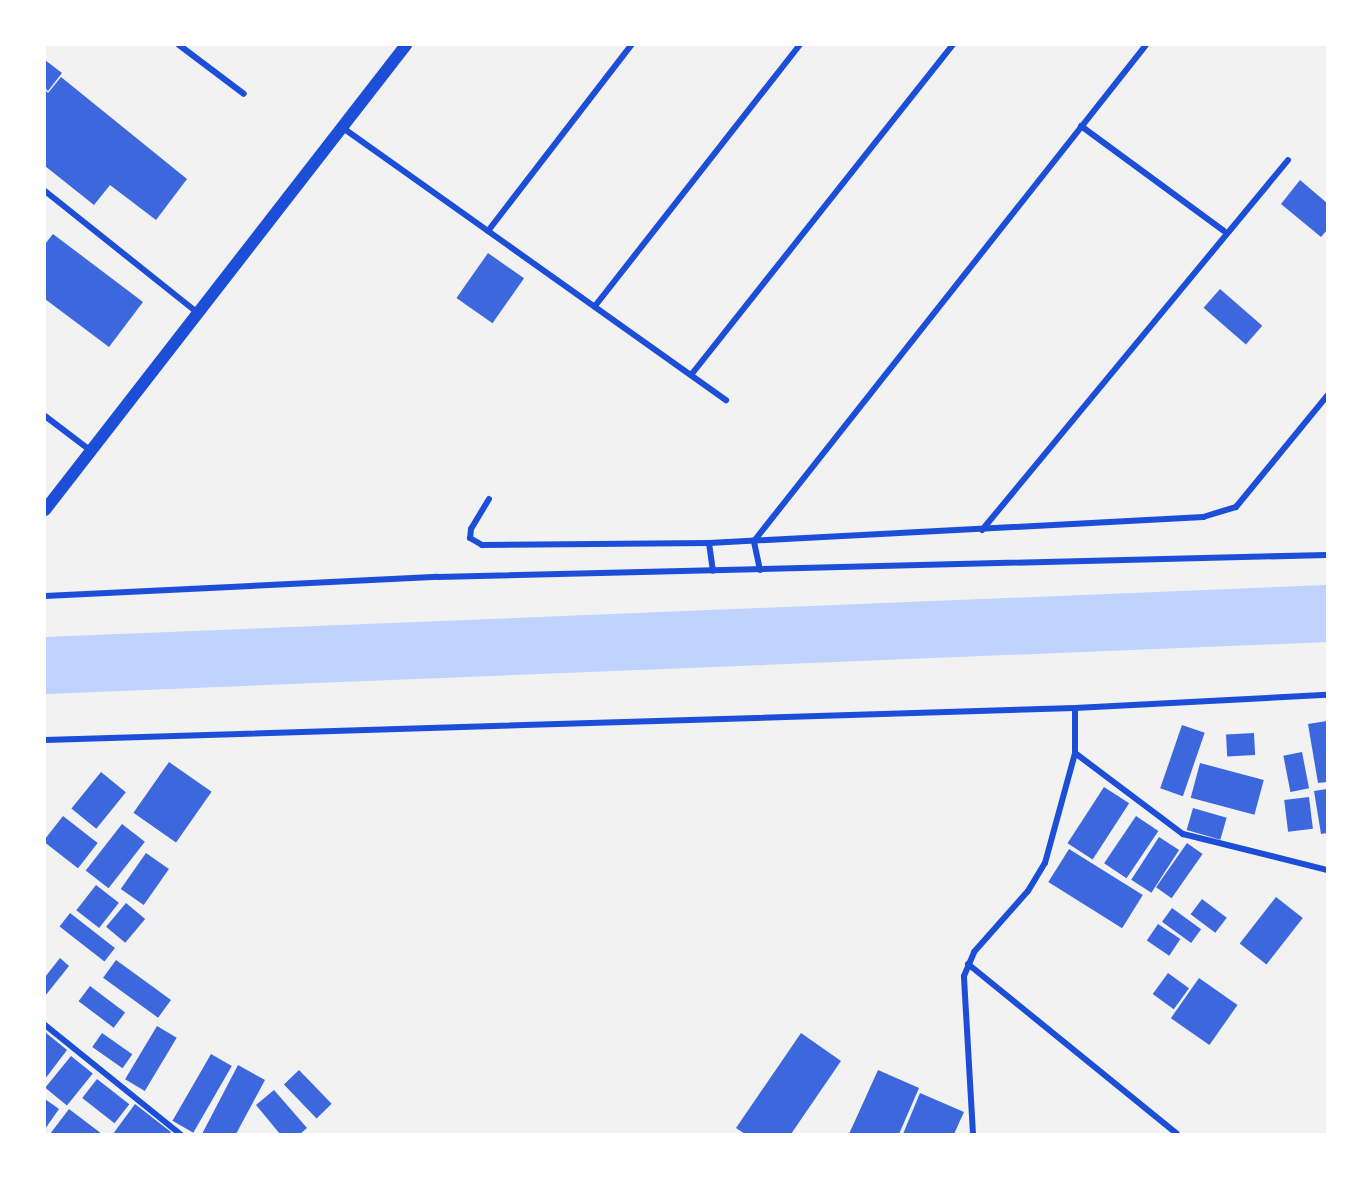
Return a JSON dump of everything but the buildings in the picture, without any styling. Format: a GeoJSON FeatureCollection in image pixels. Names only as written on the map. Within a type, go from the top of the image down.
{"type":"FeatureCollection","features":[{"type":"Feature","properties":{"kind":"main road"},"geometry":{"type":"LineString","coordinates":[[45,510],[406,45]]}},
{"type":"Feature","properties":{"kind":"street"},"geometry":{"type":"LineString","coordinates":[[179,45],[244,94]]}},
{"type":"Feature","properties":{"kind":"street"},"geometry":{"type":"LineString","coordinates":[[488,231],[631,45]]}},
{"type":"Feature","properties":{"kind":"street"},"geometry":{"type":"LineString","coordinates":[[595,306],[800,45]]}},
{"type":"Feature","properties":{"kind":"street"},"geometry":{"type":"LineString","coordinates":[[691,375],[953,45]]}},
{"type":"Feature","properties":{"kind":"street"},"geometry":{"type":"LineString","coordinates":[[760,570],[754,541],[1146,45]]}},
{"type":"Feature","properties":{"kind":"street"},"geometry":{"type":"LineString","coordinates":[[1081,126],[1224,231]]}},
{"type":"Feature","properties":{"kind":"street"},"geometry":{"type":"LineString","coordinates":[[343,128],[726,400]]}},
{"type":"Feature","properties":{"kind":"street"},"geometry":{"type":"LineString","coordinates":[[982,530],[1224,231],[1288,160]]}},
{"type":"Feature","properties":{"kind":"street"},"geometry":{"type":"LineString","coordinates":[[45,190],[199,313]]}},
{"type":"Feature","properties":{"kind":"street"},"geometry":{"type":"LineString","coordinates":[[489,498],[471,529],[470,538],[482,545],[709,543],[1129,523],[1226,511],[1251,490],[1327,396]]}},
{"type":"Feature","properties":{"kind":"street"},"geometry":{"type":"LineString","coordinates":[[45,416],[90,450]]}},
{"type":"Feature","properties":{"kind":"street"},"geometry":{"type":"LineString","coordinates":[[709,543],[713,571]]}},
{"type":"Feature","properties":{"kind":"street"},"geometry":{"type":"LineString","coordinates":[[45,596],[438,577],[1327,555]]}},
{"type":"Feature","properties":{"kind":"street"},"geometry":{"type":"LineString","coordinates":[[45,740],[1075,708],[1327,695]]}},
{"type":"Feature","properties":{"kind":"street"},"geometry":{"type":"LineString","coordinates":[[973,1134],[963,1001],[968,964],[1045,863],[1075,753],[1075,708]]}},
{"type":"Feature","properties":{"kind":"street"},"geometry":{"type":"LineString","coordinates":[[1075,753],[1183,834],[1327,870]]}},
{"type":"Feature","properties":{"kind":"street"},"geometry":{"type":"LineString","coordinates":[[968,964],[1177,1134]]}},
{"type":"Feature","properties":{"kind":"street"},"geometry":{"type":"LineString","coordinates":[[45,1025],[180,1134]]}},
{"type":"Feature","properties":{"kind":"waterway"},"geometry":{"type":"LineString","coordinates":[[45,665],[1327,613]]}}]}
